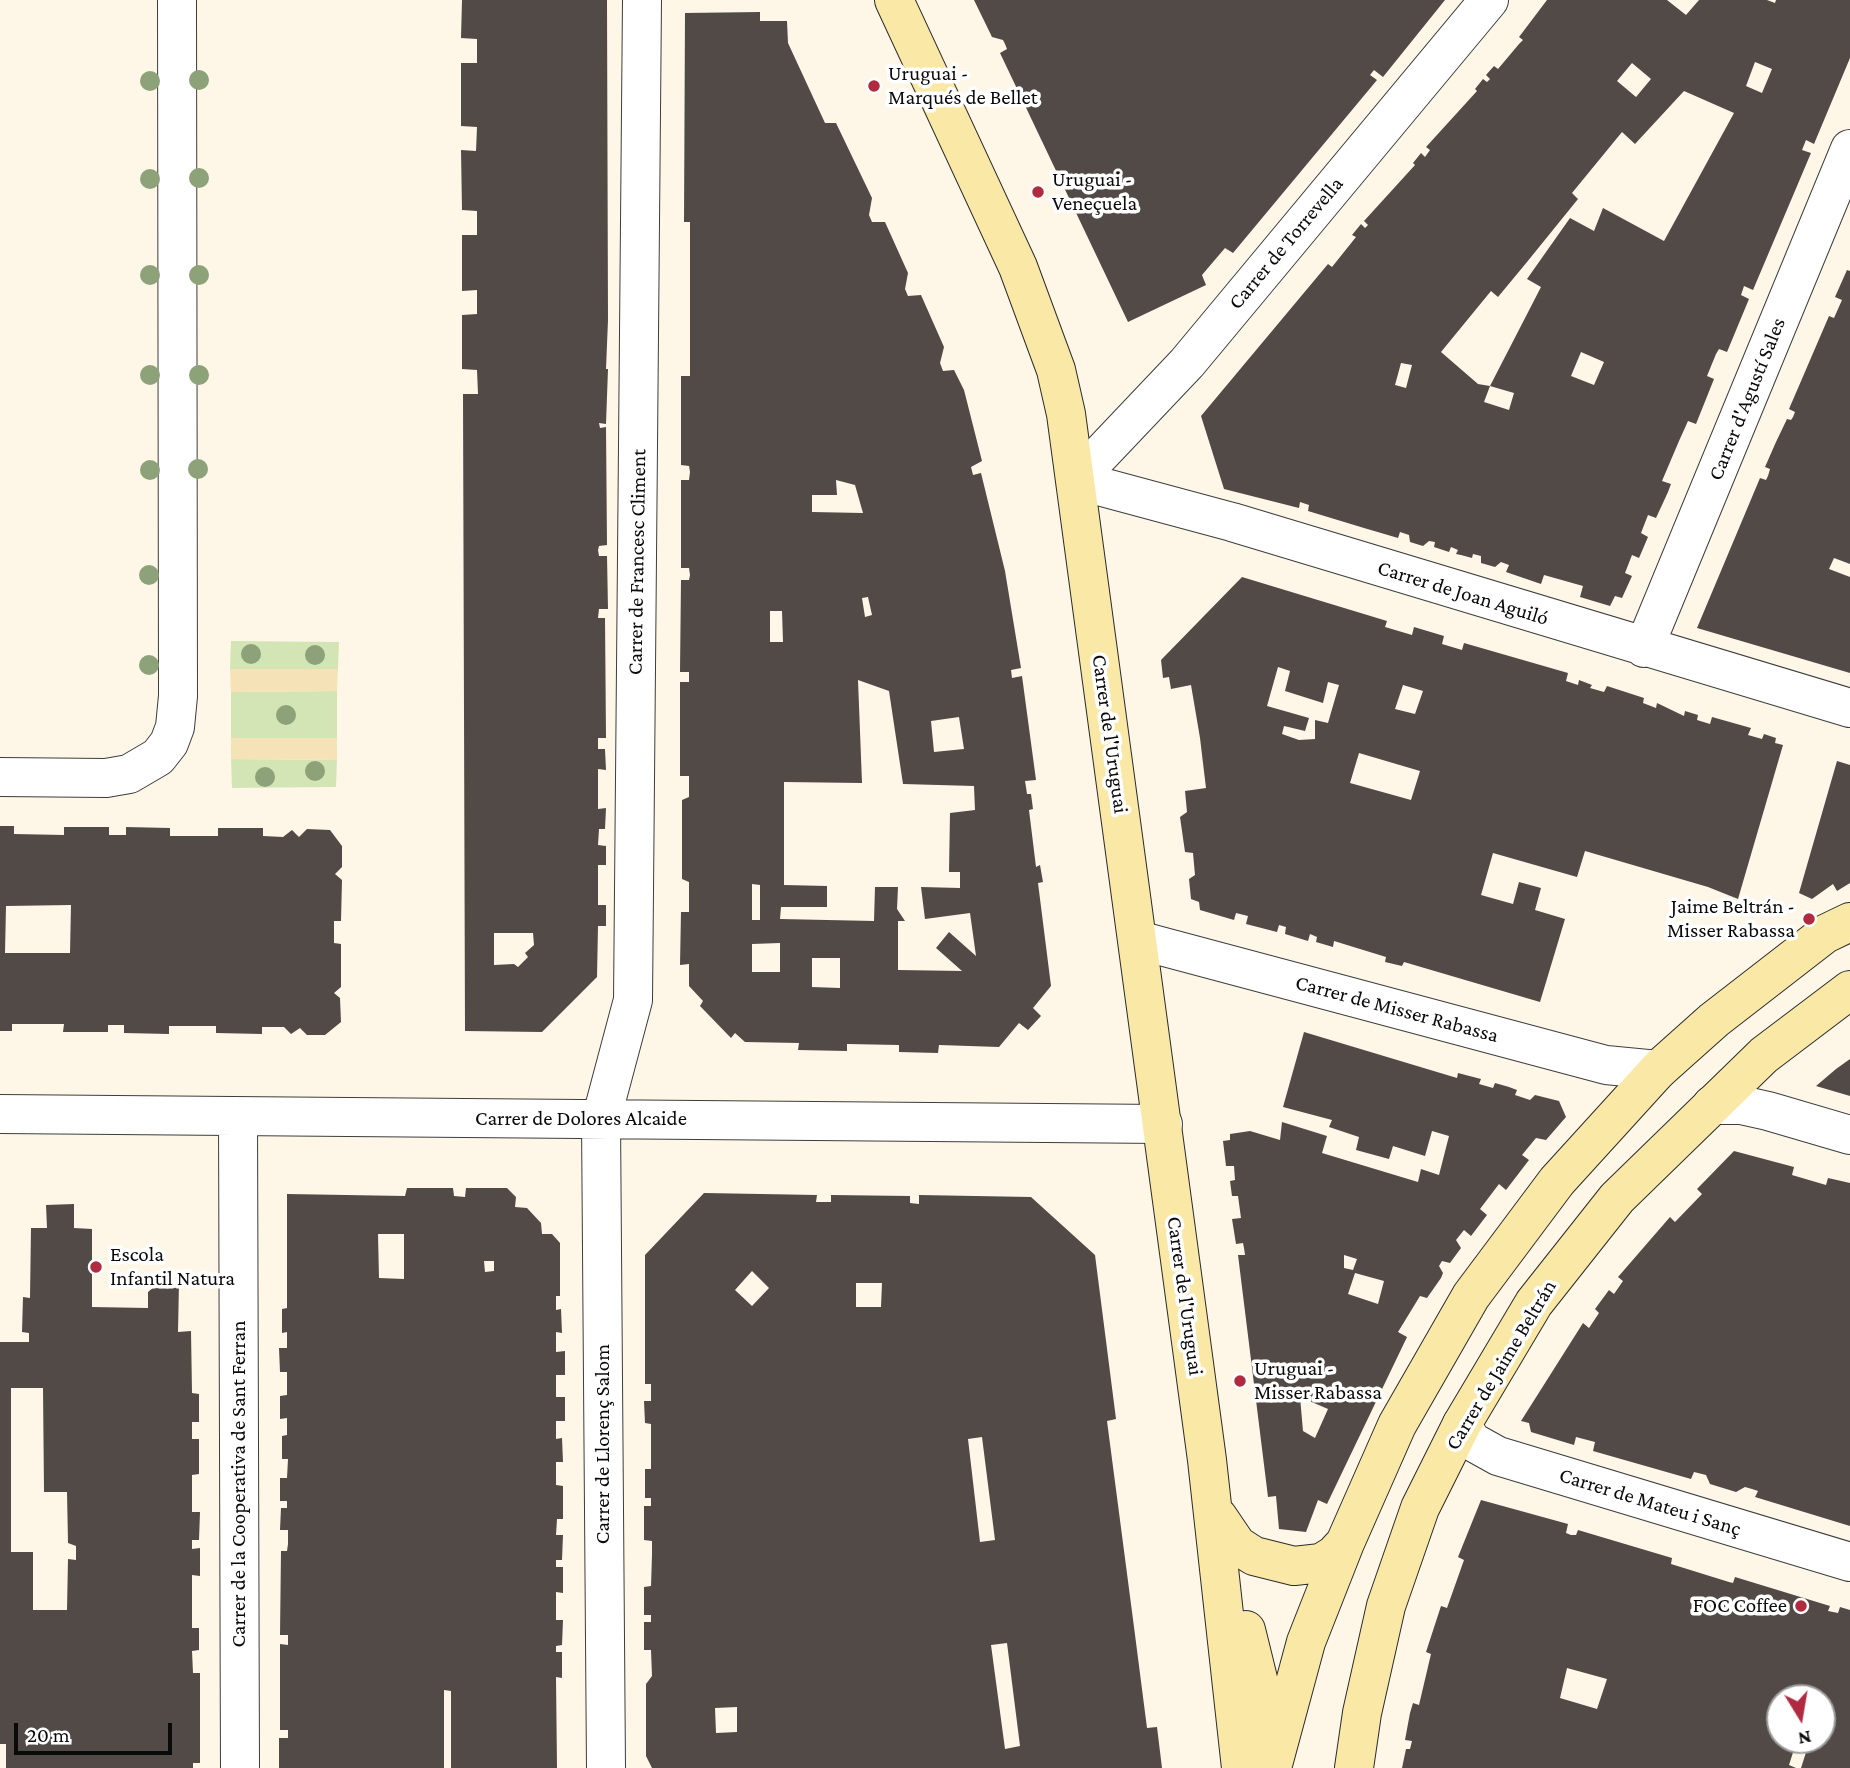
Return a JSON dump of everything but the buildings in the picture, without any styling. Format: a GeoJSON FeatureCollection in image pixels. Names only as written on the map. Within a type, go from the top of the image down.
{"type":"FeatureCollection","features":[{"type":"Feature","properties":{"kind":"street"},"geometry":{"type":"LineString","coordinates":[[0,777],[106,778],[129,774],[158,757],[169,743],[175,727],[178,696],[177,0]]}},
{"type":"Feature","properties":{"kind":"street","name":"Carrer de Francesc Climent"},"geometry":{"type":"LineString","coordinates":[[601,1119],[633,1000],[642,0]]}},
{"type":"Feature","properties":{"kind":"street","name":"Carrer de l'Uruguai"},"geometry":{"type":"LineString","coordinates":[[894,0],[1018,267],[1056,370],[1076,480],[1215,1508],[1241,1768]]}},
{"type":"Feature","properties":{"kind":"street","name":"Carrer de Torrevella"},"geometry":{"type":"LineString","coordinates":[[1076,480],[1187,363],[1489,0]]}},
{"type":"Feature","properties":{"kind":"street","name":"Carrer d'Agustí Sales"},"geometry":{"type":"LineString","coordinates":[[1643,648],[1850,149]]}},
{"type":"Feature","properties":{"kind":"street","name":"Carrer de Joan Aguiló"},"geometry":{"type":"LineString","coordinates":[[1076,480],[1231,522],[1643,648],[1850,708]]}},
{"type":"Feature","properties":{"kind":"street"},"geometry":{"type":"LineString","coordinates":[[1276,1762],[1306,1642],[1345,1543],[1397,1425],[1471,1296],[1557,1181],[1658,1070],[1714,1020],[1825,934],[1850,922]]}},
{"type":"Feature","properties":{"kind":"street","name":"Carrer de Misser Rabassa"},"geometry":{"type":"LineString","coordinates":[[1138,940],[1606,1065],[1658,1070]]}},
{"type":"Feature","properties":{"kind":"street","name":"Carrer de Jaime Beltrán"},"geometry":{"type":"LineString","coordinates":[[1354,1768],[1362,1713],[1386,1606],[1420,1508],[1462,1424],[1534,1303],[1617,1198],[1764,1055],[1850,990]]}},
{"type":"Feature","properties":{"kind":"street"},"geometry":{"type":"LineString","coordinates":[[1712,1105],[1741,1105],[1850,1135]]}},
{"type":"Feature","properties":{"kind":"street","name":"Carrer de Dolores Alcaide"},"geometry":{"type":"LineString","coordinates":[[0,1114],[1163,1124]]}},
{"type":"Feature","properties":{"kind":"street","name":"Carrer de la Cooperativa de Sant Ferran"},"geometry":{"type":"LineString","coordinates":[[238,1117],[240,1768]]}},
{"type":"Feature","properties":{"kind":"street","name":"Carrer de Llorenç Salom"},"geometry":{"type":"LineString","coordinates":[[601,1119],[606,1768]]}},
{"type":"Feature","properties":{"kind":"street","name":"Carrer de Mateu i Sanç"},"geometry":{"type":"LineString","coordinates":[[1462,1424],[1471,1441],[1498,1456],[1850,1562]]}},
{"type":"Feature","properties":{"kind":"street"},"geometry":{"type":"LineString","coordinates":[[1215,1508],[1237,1545],[1254,1556],[1294,1566],[1321,1563],[1335,1555],[1345,1543]]}},
{"type":"Feature","properties":{"kind":"street","name":"Carrer de l'Uruguai"},"geometry":{"type":"LineString","coordinates":[[1215,1508],[1276,1762]]}},
{"type":"Feature","properties":{"kind":"green space"},"geometry":{"type":"Polygon","coordinates":[[[231,641],[339,642],[338,669],[230,669],[231,641]]]}},
{"type":"Feature","properties":{"kind":"green space"},"geometry":{"type":"Polygon","coordinates":[[[337,691],[337,738],[231,738],[231,692],[337,691]]]}},
{"type":"Feature","properties":{"kind":"green space"},"geometry":{"type":"Polygon","coordinates":[[[231,759],[337,760],[336,787],[232,788],[231,759]]]}},
{"type":"Feature","properties":{"kind":"sand"},"geometry":{"type":"Polygon","coordinates":[[[230,669],[338,669],[337,691],[231,692],[230,669]]]}},
{"type":"Feature","properties":{"kind":"sand"},"geometry":{"type":"Polygon","coordinates":[[[231,738],[337,738],[337,760],[231,759],[231,738]]]}},
{"type":"Feature","properties":{"kind":"place","name":"Uruguai - Marqués de Bellet"},"geometry":{"type":"Point","coordinates":[874,86]}},
{"type":"Feature","properties":{"kind":"place","name":"Uruguai - Veneçuela"},"geometry":{"type":"Point","coordinates":[1038,192]}},
{"type":"Feature","properties":{"kind":"place","name":"Jaime Beltrán - Misser Rabassa"},"geometry":{"type":"Point","coordinates":[1809,919]}},
{"type":"Feature","properties":{"kind":"place","name":"Escola Infantil Natura"},"geometry":{"type":"Point","coordinates":[96,1267]}},
{"type":"Feature","properties":{"kind":"place","name":"Uruguai - Misser Rabassa"},"geometry":{"type":"Point","coordinates":[1240,1381]}},
{"type":"Feature","properties":{"kind":"place","name":"FOC Coffee"},"geometry":{"type":"Point","coordinates":[1801,1606]}}]}
